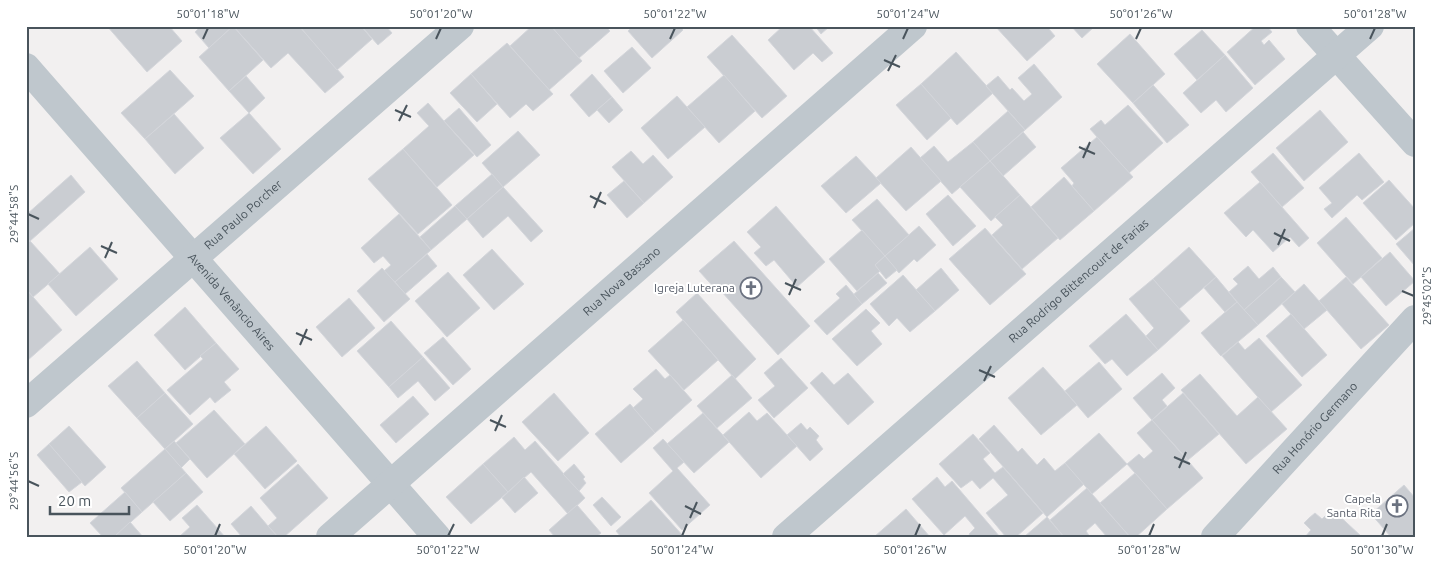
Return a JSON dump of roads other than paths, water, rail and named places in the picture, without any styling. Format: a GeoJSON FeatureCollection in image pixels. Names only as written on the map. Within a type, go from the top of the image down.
{"type":"FeatureCollection","features":[{"type":"Feature","properties":{"kind":"street","name":"Rua Paulo Porcher"},"geometry":{"type":"LineString","coordinates":[[26,404],[460,26]]}},
{"type":"Feature","properties":{"kind":"street","name":"Rua Nova Bassano"},"geometry":{"type":"LineString","coordinates":[[330,537],[913,26]]}},
{"type":"Feature","properties":{"kind":"street"},"geometry":{"type":"LineString","coordinates":[[1310,26],[1415,143]]}},
{"type":"Feature","properties":{"kind":"street","name":"Rua Rodrigo Bittencourt de Farias"},"geometry":{"type":"LineString","coordinates":[[786,537],[1370,26]]}},
{"type":"Feature","properties":{"kind":"street","name":"Avenida Venâncio Aires"},"geometry":{"type":"LineString","coordinates":[[26,67],[437,537]]}},
{"type":"Feature","properties":{"kind":"street","name":"Rua Honório Germano"},"geometry":{"type":"LineString","coordinates":[[1215,537],[1415,319]]}},
{"type":"Feature","properties":{"kind":"place","name":"Igreja Luterana"},"geometry":{"type":"Point","coordinates":[751,288]}},
{"type":"Feature","properties":{"kind":"place","name":"Capela Santa Rita"},"geometry":{"type":"Point","coordinates":[1397,506]}}]}
